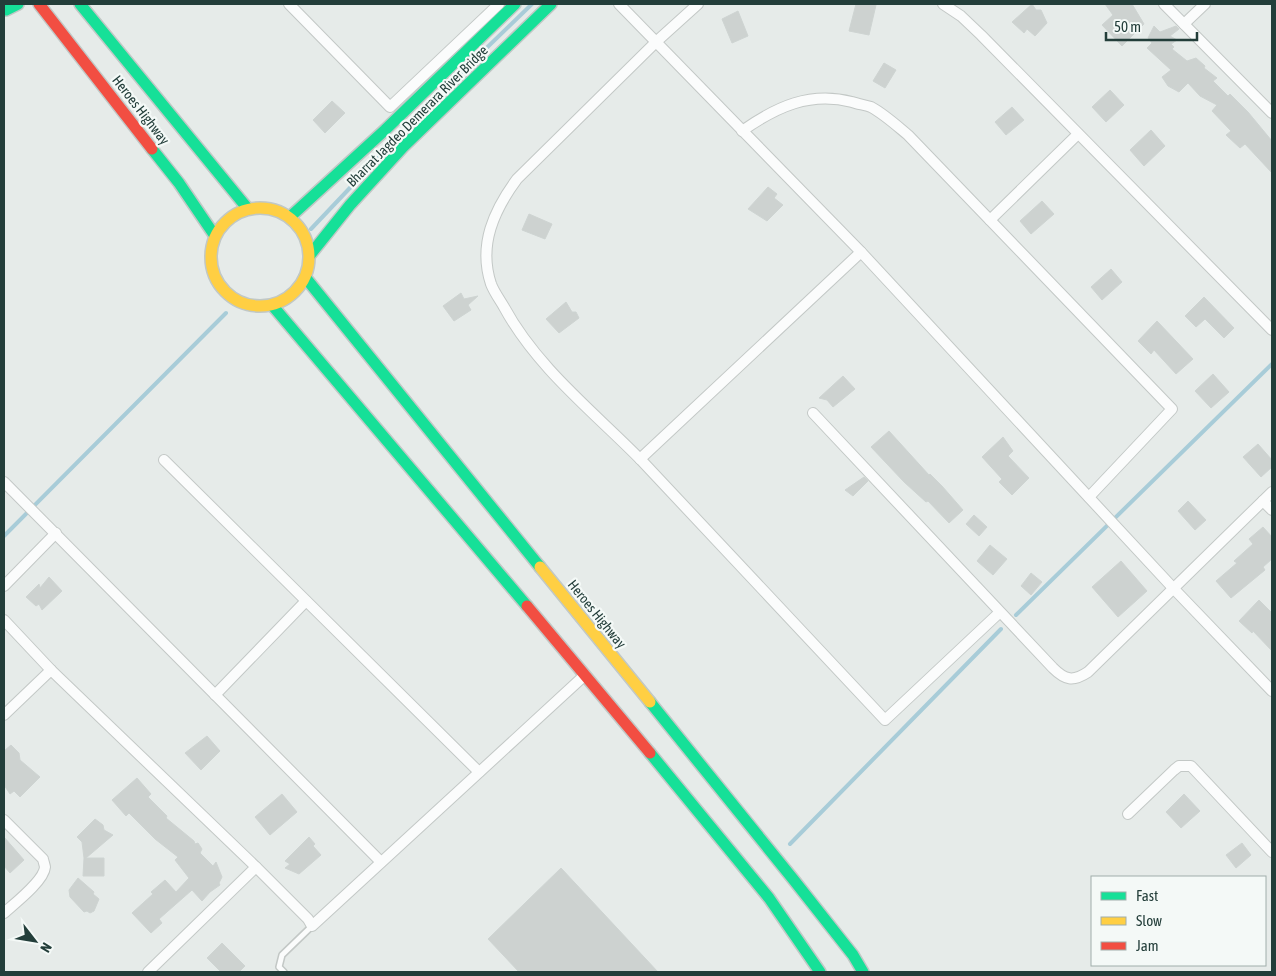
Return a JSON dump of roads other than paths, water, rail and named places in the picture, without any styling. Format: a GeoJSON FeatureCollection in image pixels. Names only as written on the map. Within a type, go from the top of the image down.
{"type":"FeatureCollection","features":[{"type":"Feature","properties":{"kind":"main road"},"geometry":{"type":"LineString","coordinates":[[7,9],[18,4]]}},
{"type":"Feature","properties":{"kind":"main road","name":"Heroes Highway"},"geometry":{"type":"LineString","coordinates":[[39,4],[179,183],[215,236]]}},
{"type":"Feature","properties":{"kind":"main road","name":"Heroes Highway"},"geometry":{"type":"LineString","coordinates":[[80,4],[248,209]]}},
{"type":"Feature","properties":{"kind":"main road","name":"Bharrat Jagdeo Demerara River Bridge"},"geometry":{"type":"LineString","coordinates":[[290,217],[385,130],[515,4]]}},
{"type":"Feature","properties":{"kind":"main road","name":"Bharrat Jagdeo Demerara River Bridge"},"geometry":{"type":"LineString","coordinates":[[310,255],[350,205],[403,147],[551,4]]}},
{"type":"Feature","properties":{"kind":"main road"},"geometry":{"type":"LineString","coordinates":[[270,208],[281,212],[290,217],[304,234],[310,255],[305,277],[292,295],[272,305],[261,306],[240,302],[222,289],[212,269],[212,247],[215,236],[228,219],[248,209],[270,208]]}},
{"type":"Feature","properties":{"kind":"main road","name":"Heroes Highway"},"geometry":{"type":"LineString","coordinates":[[305,277],[793,879],[853,955],[863,972]]}},
{"type":"Feature","properties":{"kind":"main road"},"geometry":{"type":"LineString","coordinates":[[272,305],[585,675],[769,898],[820,972]]}},
{"type":"Feature","properties":{"kind":"street"},"geometry":{"type":"LineString","coordinates":[[289,4],[390,108],[499,4]]}},
{"type":"Feature","properties":{"kind":"street"},"geometry":{"type":"LineString","coordinates":[[619,4],[861,252],[1174,589],[1272,691]]}},
{"type":"Feature","properties":{"kind":"street"},"geometry":{"type":"LineString","coordinates":[[698,4],[657,41],[517,179],[505,195],[492,220],[487,240],[486,260],[491,284],[508,316],[538,356],[588,410],[640,459],[884,720],[1000,613]]}},
{"type":"Feature","properties":{"kind":"street"},"geometry":{"type":"LineString","coordinates":[[943,4],[961,16],[981,35],[1272,330]]}},
{"type":"Feature","properties":{"kind":"street"},"geometry":{"type":"LineString","coordinates":[[1164,4],[1271,109]]}},
{"type":"Feature","properties":{"kind":"street"},"geometry":{"type":"LineString","coordinates":[[1184,24],[1205,4]]}},
{"type":"Feature","properties":{"kind":"street"},"geometry":{"type":"LineString","coordinates":[[742,132],[782,107],[820,98],[840,99],[870,107],[908,135],[1172,409],[1089,497]]}},
{"type":"Feature","properties":{"kind":"street"},"geometry":{"type":"LineString","coordinates":[[990,220],[1078,134]]}},
{"type":"Feature","properties":{"kind":"street"},"geometry":{"type":"LineString","coordinates":[[640,459],[861,252]]}},
{"type":"Feature","properties":{"kind":"street"},"geometry":{"type":"LineString","coordinates":[[813,413],[1000,613],[1062,676],[1072,679],[1088,672],[1272,492]]}},
{"type":"Feature","properties":{"kind":"street"},"geometry":{"type":"LineString","coordinates":[[164,460],[479,772]]}},
{"type":"Feature","properties":{"kind":"street"},"geometry":{"type":"LineString","coordinates":[[4,482],[382,862]]}},
{"type":"Feature","properties":{"kind":"street"},"geometry":{"type":"LineString","coordinates":[[1263,501],[1272,510]]}},
{"type":"Feature","properties":{"kind":"street"},"geometry":{"type":"LineString","coordinates":[[4,586],[56,534]]}},
{"type":"Feature","properties":{"kind":"street"},"geometry":{"type":"LineString","coordinates":[[215,694],[306,600]]}},
{"type":"Feature","properties":{"kind":"street"},"geometry":{"type":"LineString","coordinates":[[4,620],[51,670],[256,867],[312,926],[585,675]]}},
{"type":"Feature","properties":{"kind":"street"},"geometry":{"type":"LineString","coordinates":[[4,715],[51,670]]}},
{"type":"Feature","properties":{"kind":"street"},"geometry":{"type":"LineString","coordinates":[[1128,814],[1179,766],[1190,766],[1272,852]]}},
{"type":"Feature","properties":{"kind":"street"},"geometry":{"type":"LineString","coordinates":[[4,820],[43,859],[45,867],[34,885],[4,913]]}},
{"type":"Feature","properties":{"kind":"street"},"geometry":{"type":"LineString","coordinates":[[148,972],[256,867]]}},
{"type":"Feature","properties":{"kind":"lane"},"geometry":{"type":"LineString","coordinates":[[284,972],[279,967],[282,955],[312,926]]}},
{"type":"Feature","properties":{"kind":"waterway"},"geometry":{"type":"LineString","coordinates":[[311,229],[437,96],[532,4]]}},
{"type":"Feature","properties":{"kind":"waterway"},"geometry":{"type":"LineString","coordinates":[[4,536],[226,313]]}},
{"type":"Feature","properties":{"kind":"waterway"},"geometry":{"type":"LineString","coordinates":[[1016,615],[1272,364]]}},
{"type":"Feature","properties":{"kind":"waterway"},"geometry":{"type":"LineString","coordinates":[[790,844],[1001,629]]}}]}
